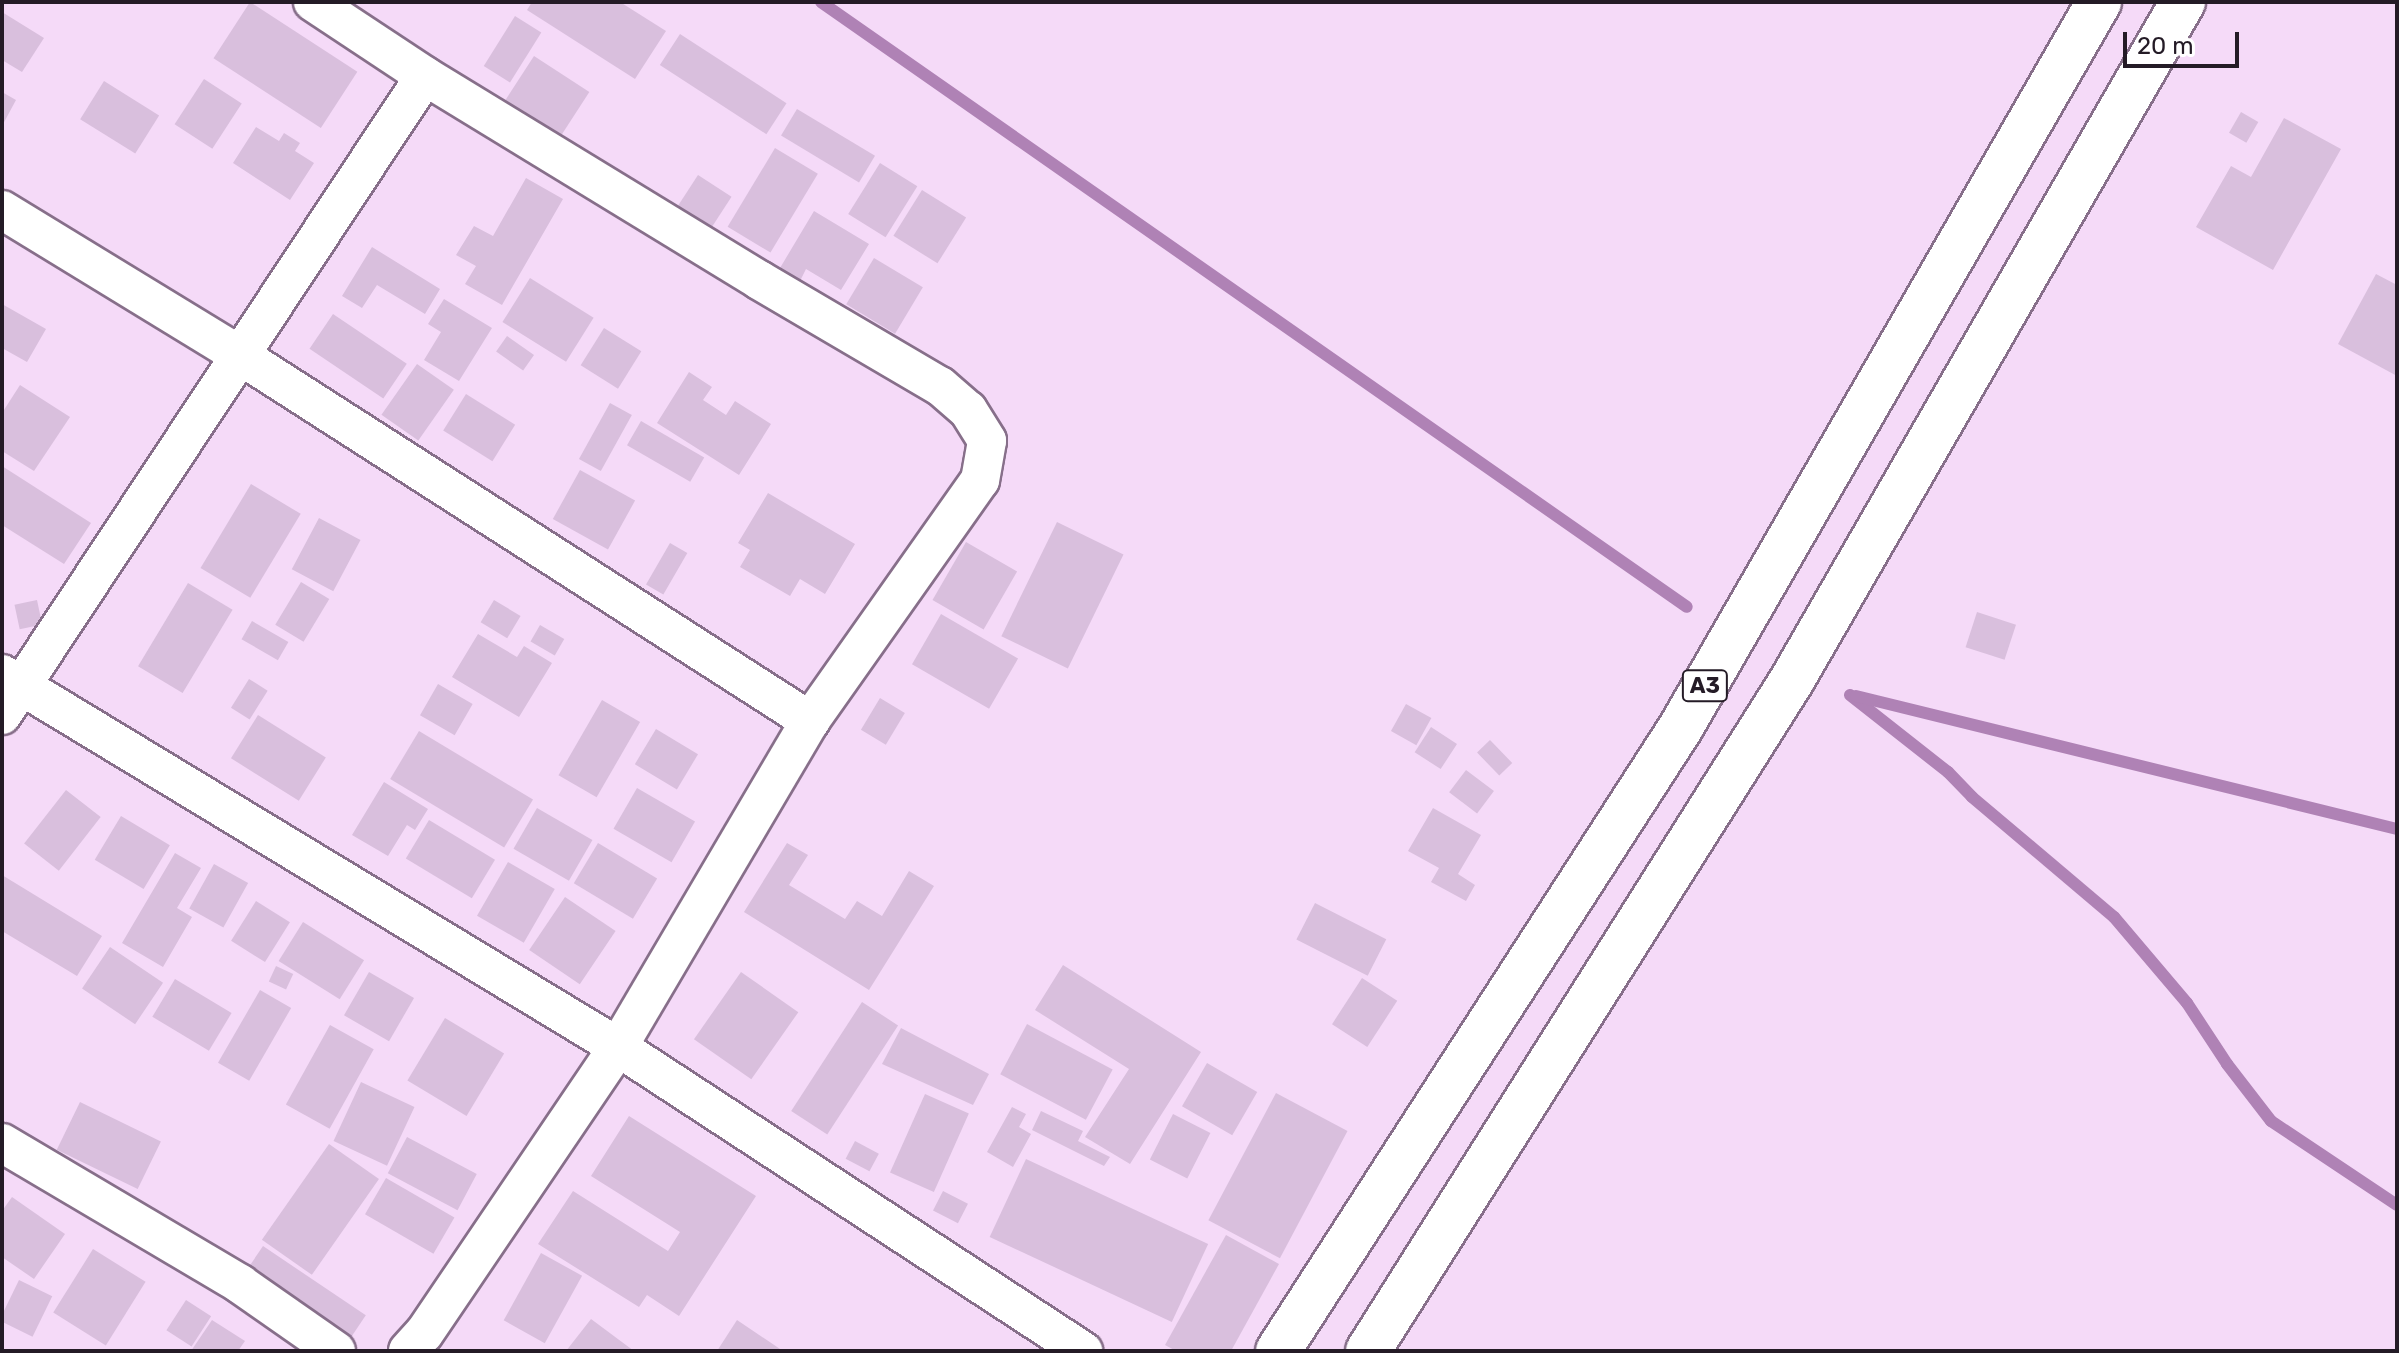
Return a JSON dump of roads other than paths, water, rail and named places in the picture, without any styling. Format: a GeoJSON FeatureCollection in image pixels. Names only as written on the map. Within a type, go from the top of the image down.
{"type":"FeatureCollection","features":[{"type":"Feature","properties":{"kind":"highway","name":"A3"},"geometry":{"type":"LineString","coordinates":[[1278,1351],[1681,727],[2099,2]]}},
{"type":"Feature","properties":{"kind":"highway"},"geometry":{"type":"LineString","coordinates":[[1368,1351],[1792,680],[2183,2]]}},
{"type":"Feature","properties":{"kind":"street"},"geometry":{"type":"LineString","coordinates":[[313,2],[425,76],[759,280],[940,386],[968,410],[987,441],[980,480],[810,721],[618,1047],[428,1345]]}},
{"type":"Feature","properties":{"kind":"street"},"geometry":{"type":"LineString","coordinates":[[425,76],[8,691],[618,1047],[1083,1351]]}},
{"type":"Feature","properties":{"kind":"street"},"geometry":{"type":"LineString","coordinates":[[2,210],[238,354],[810,721]]}},
{"type":"Feature","properties":{"kind":"street"},"geometry":{"type":"LineString","coordinates":[[2,1143],[240,1284],[336,1351]]}},
{"type":"Feature","properties":{"kind":"waterway"},"geometry":{"type":"LineString","coordinates":[[821,2],[1687,607]]}},
{"type":"Feature","properties":{"kind":"waterway"},"geometry":{"type":"LineString","coordinates":[[1850,695],[1948,772],[1972,797],[2114,917],[2187,1003],[2227,1064],[2271,1121],[2397,1205]]}},
{"type":"Feature","properties":{"kind":"waterway"},"geometry":{"type":"LineString","coordinates":[[1856,696],[2397,829]]}}]}
